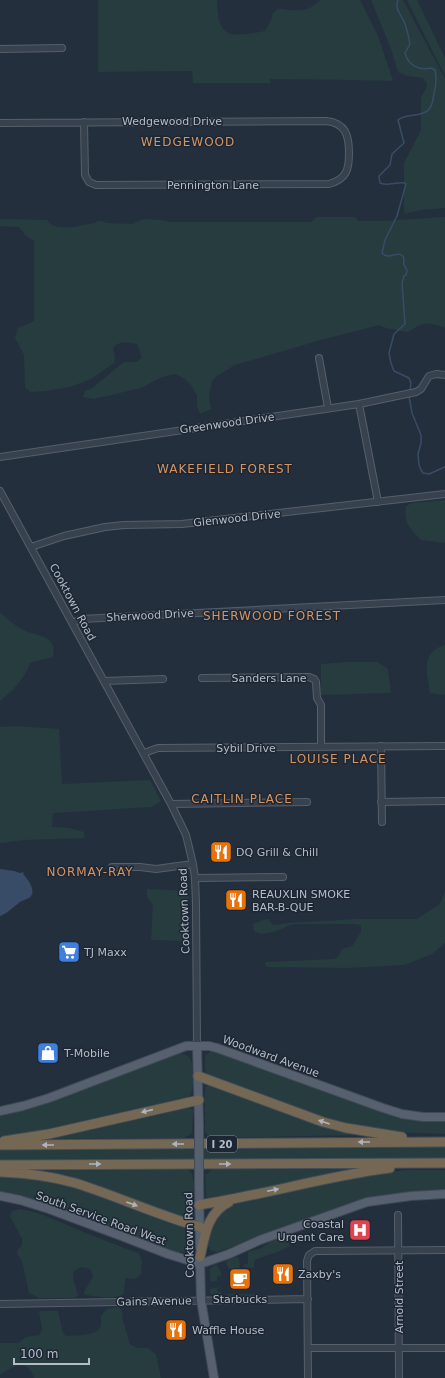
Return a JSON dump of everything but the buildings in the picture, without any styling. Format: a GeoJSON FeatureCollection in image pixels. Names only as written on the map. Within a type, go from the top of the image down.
{"type":"FeatureCollection","features":[{"type":"Feature","properties":{"kind":"highway"},"geometry":{"type":"LineString","coordinates":[[198,1076],[323,1122],[346,1128],[402,1137],[445,1141]]}},
{"type":"Feature","properties":{"kind":"highway"},"geometry":{"type":"LineString","coordinates":[[0,1141],[49,1134],[199,1100]]}},
{"type":"Feature","properties":{"kind":"highway","name":"I 20"},"geometry":{"type":"LineString","coordinates":[[0,1145],[445,1141]]}},
{"type":"Feature","properties":{"kind":"highway"},"geometry":{"type":"LineString","coordinates":[[200,1205],[236,1199],[342,1175],[435,1163]]}},
{"type":"Feature","properties":{"kind":"highway","name":"I 20"},"geometry":{"type":"LineString","coordinates":[[0,1165],[445,1163]]}},
{"type":"Feature","properties":{"kind":"highway"},"geometry":{"type":"LineString","coordinates":[[0,1172],[38,1175],[76,1183],[200,1227]]}},
{"type":"Feature","properties":{"kind":"highway"},"geometry":{"type":"LineString","coordinates":[[200,1260],[207,1225],[212,1216],[223,1205],[236,1199]]}},
{"type":"Feature","properties":{"kind":"main road","name":"Woodward Avenue"},"geometry":{"type":"LineString","coordinates":[[0,1111],[41,1100],[186,1046],[197,1046],[217,1048],[402,1114],[423,1117],[445,1117]]}},
{"type":"Feature","properties":{"kind":"main road","name":"Cooktown Road"},"geometry":{"type":"LineString","coordinates":[[197,1046],[201,1300],[214,1378]]}},
{"type":"Feature","properties":{"kind":"main road"},"geometry":{"type":"LineString","coordinates":[[200,1260],[229,1254],[267,1238],[367,1202],[411,1196],[445,1194]]}},
{"type":"Feature","properties":{"kind":"main road","name":"South Service Road West"},"geometry":{"type":"LineString","coordinates":[[0,1196],[20,1200],[49,1210],[168,1254],[200,1260]]}},
{"type":"Feature","properties":{"kind":"street"},"geometry":{"type":"LineString","coordinates":[[0,49],[62,48]]}},
{"type":"Feature","properties":{"kind":"street","name":"Wedgewood Drive"},"geometry":{"type":"LineString","coordinates":[[0,123],[322,120],[334,122],[341,127]]}},
{"type":"Feature","properties":{"kind":"street","name":"Pennington Lane"},"geometry":{"type":"LineString","coordinates":[[84,122],[84,175],[92,184],[100,186],[335,183],[342,178],[349,166],[348,138],[341,127]]}},
{"type":"Feature","properties":{"kind":"street"},"geometry":{"type":"LineString","coordinates":[[319,358],[328,408]]}},
{"type":"Feature","properties":{"kind":"street","name":"Greenwood Drive"},"geometry":{"type":"LineString","coordinates":[[0,457],[359,404],[416,392],[421,390],[429,376],[436,374],[445,375]]}},
{"type":"Feature","properties":{"kind":"street"},"geometry":{"type":"LineString","coordinates":[[359,404],[378,502]]}},
{"type":"Feature","properties":{"kind":"street","name":"Cooktown Road"},"geometry":{"type":"LineString","coordinates":[[0,491],[144,753],[186,836],[195,878],[197,1046]]}},
{"type":"Feature","properties":{"kind":"street","name":"Glenwood Drive"},"geometry":{"type":"LineString","coordinates":[[31,548],[76,533],[105,527],[130,524],[182,524],[445,494]]}},
{"type":"Feature","properties":{"kind":"street","name":"Sherwood Drive"},"geometry":{"type":"LineString","coordinates":[[72,623],[82,619],[445,600]]}},
{"type":"Feature","properties":{"kind":"street","name":"Sanders Lane"},"geometry":{"type":"LineString","coordinates":[[202,678],[309,677],[314,679],[316,682],[317,698],[321,705],[322,747]]}},
{"type":"Feature","properties":{"kind":"street"},"geometry":{"type":"LineString","coordinates":[[104,681],[163,679]]}},
{"type":"Feature","properties":{"kind":"street"},"geometry":{"type":"LineString","coordinates":[[381,746],[382,822]]}},
{"type":"Feature","properties":{"kind":"street","name":"Sybil Drive"},"geometry":{"type":"LineString","coordinates":[[144,753],[158,748],[445,746]]}},
{"type":"Feature","properties":{"kind":"street"},"geometry":{"type":"LineString","coordinates":[[381,802],[445,801]]}},
{"type":"Feature","properties":{"kind":"street"},"geometry":{"type":"LineString","coordinates":[[171,804],[308,802]]}},
{"type":"Feature","properties":{"kind":"street"},"geometry":{"type":"LineString","coordinates":[[112,867],[156,869],[193,864]]}},
{"type":"Feature","properties":{"kind":"street"},"geometry":{"type":"LineString","coordinates":[[195,878],[283,877]]}},
{"type":"Feature","properties":{"kind":"street","name":"Arnold Street"},"geometry":{"type":"LineString","coordinates":[[398,1215],[399,1378]]}},
{"type":"Feature","properties":{"kind":"street"},"geometry":{"type":"LineString","coordinates":[[308,1378],[307,1262],[311,1253],[320,1251],[445,1250]]}},
{"type":"Feature","properties":{"kind":"street","name":"Gains Avenue"},"geometry":{"type":"LineString","coordinates":[[0,1304],[308,1299]]}},
{"type":"Feature","properties":{"kind":"street"},"geometry":{"type":"LineString","coordinates":[[308,1348],[445,1348]]}},
{"type":"Feature","properties":{"kind":"green space"},"geometry":{"type":"Polygon","coordinates":[[[98,0],[217,0],[220,23],[223,29],[229,33],[244,34],[265,31],[271,21],[273,13],[278,9],[306,9],[320,0],[360,0],[378,36],[393,81],[270,79],[270,83],[193,83],[192,71],[98,72],[98,0]]]}},
{"type":"Feature","properties":{"kind":"green space"},"geometry":{"type":"Polygon","coordinates":[[[371,0],[403,0],[445,79],[445,208],[421,210],[404,214],[404,163],[421,130],[421,98],[427,83],[423,78],[407,76],[398,72],[391,49],[371,0]]]}},
{"type":"Feature","properties":{"kind":"green space"},"geometry":{"type":"Polygon","coordinates":[[[407,0],[417,0],[445,58],[445,76],[407,0]]]}},
{"type":"Feature","properties":{"kind":"green space"},"geometry":{"type":"Polygon","coordinates":[[[317,217],[355,217],[358,221],[382,221],[445,217],[445,328],[434,324],[422,324],[408,332],[386,328],[379,325],[235,365],[217,376],[212,381],[209,396],[211,409],[200,414],[197,406],[197,396],[192,386],[185,379],[175,374],[162,377],[141,388],[94,399],[83,397],[85,391],[91,389],[124,362],[136,362],[142,358],[137,344],[131,343],[124,342],[115,345],[113,348],[115,357],[114,363],[91,379],[70,387],[46,391],[31,392],[25,388],[24,355],[15,338],[18,328],[34,321],[34,241],[26,236],[19,227],[0,226],[0,219],[47,220],[56,226],[69,227],[95,223],[97,221],[106,223],[133,224],[143,219],[163,220],[169,222],[311,222],[317,217]]]}},
{"type":"Feature","properties":{"kind":"green space"},"geometry":{"type":"Polygon","coordinates":[[[445,500],[445,543],[421,540],[408,525],[405,512],[406,506],[412,503],[445,500]]]}},
{"type":"Feature","properties":{"kind":"green space"},"geometry":{"type":"Polygon","coordinates":[[[0,613],[23,630],[49,640],[54,650],[53,657],[30,663],[25,675],[18,684],[0,701],[0,613]]]}},
{"type":"Feature","properties":{"kind":"green space"},"geometry":{"type":"Polygon","coordinates":[[[445,645],[445,695],[430,693],[427,671],[428,658],[437,648],[445,645]]]}},
{"type":"Feature","properties":{"kind":"green space"},"geometry":{"type":"Polygon","coordinates":[[[377,662],[388,669],[391,693],[321,695],[321,664],[377,662]]]}},
{"type":"Feature","properties":{"kind":"green space"},"geometry":{"type":"Polygon","coordinates":[[[16,726],[59,729],[62,784],[150,780],[161,801],[152,807],[53,813],[52,827],[69,828],[84,832],[84,838],[25,840],[0,843],[0,727],[16,726]]]}},
{"type":"Feature","properties":{"kind":"green space"},"geometry":{"type":"Polygon","coordinates":[[[147,889],[189,891],[188,941],[151,940],[153,905],[147,897],[147,889]]]}},
{"type":"Feature","properties":{"kind":"green space"},"geometry":{"type":"Polygon","coordinates":[[[445,891],[445,943],[432,954],[404,965],[346,968],[269,967],[265,965],[265,962],[335,959],[342,949],[352,946],[361,932],[361,925],[294,924],[273,932],[261,934],[254,931],[253,924],[269,919],[273,925],[358,919],[417,919],[440,904],[445,891]]]}},
{"type":"Feature","properties":{"kind":"green space"},"geometry":{"type":"Polygon","coordinates":[[[215,1051],[365,1104],[445,1120],[445,1134],[386,1132],[328,1120],[208,1075],[205,1070],[205,1056],[210,1052],[215,1051]]]}},
{"type":"Feature","properties":{"kind":"green space"},"geometry":{"type":"Polygon","coordinates":[[[177,1053],[187,1056],[192,1064],[192,1089],[189,1097],[185,1100],[38,1132],[0,1136],[0,1115],[36,1106],[177,1053]]]}},
{"type":"Feature","properties":{"kind":"green space"},"geometry":{"type":"Polygon","coordinates":[[[210,1085],[360,1135],[210,1138],[205,1132],[205,1087],[210,1085]]]}},
{"type":"Feature","properties":{"kind":"green space"},"geometry":{"type":"Polygon","coordinates":[[[186,1106],[193,1110],[192,1133],[184,1138],[36,1139],[186,1106]]]}},
{"type":"Feature","properties":{"kind":"green space"},"geometry":{"type":"Polygon","coordinates":[[[445,1146],[445,1158],[0,1161],[0,1148],[445,1146]]]}},
{"type":"Feature","properties":{"kind":"green space"},"geometry":{"type":"Polygon","coordinates":[[[214,1168],[362,1168],[209,1199],[206,1197],[205,1175],[214,1168]]]}},
{"type":"Feature","properties":{"kind":"green space"},"geometry":{"type":"Polygon","coordinates":[[[188,1169],[192,1174],[194,1183],[193,1221],[41,1171],[188,1169]]]}},
{"type":"Feature","properties":{"kind":"green space"},"geometry":{"type":"Polygon","coordinates":[[[408,1170],[445,1170],[445,1192],[393,1194],[382,1196],[217,1252],[213,1251],[209,1247],[208,1240],[212,1220],[220,1212],[235,1204],[343,1179],[408,1170]]]}},
{"type":"Feature","properties":{"kind":"green space"},"geometry":{"type":"Polygon","coordinates":[[[0,1176],[23,1177],[56,1182],[81,1189],[182,1226],[190,1232],[191,1245],[185,1252],[177,1253],[0,1194],[0,1176]]]}},
{"type":"Feature","properties":{"kind":"green space"},"geometry":{"type":"Polygon","coordinates":[[[20,1209],[56,1220],[139,1253],[142,1262],[141,1274],[135,1279],[126,1278],[123,1295],[114,1297],[85,1295],[84,1292],[93,1277],[91,1269],[81,1267],[74,1271],[73,1278],[78,1296],[73,1298],[39,1298],[29,1293],[22,1261],[17,1254],[18,1249],[22,1246],[22,1239],[10,1216],[12,1211],[20,1209]]]}},
{"type":"Feature","properties":{"kind":"green space"},"geometry":{"type":"Polygon","coordinates":[[[282,1235],[288,1240],[290,1247],[254,1260],[254,1268],[244,1267],[243,1265],[248,1264],[248,1252],[261,1248],[282,1235]]]}},
{"type":"Feature","properties":{"kind":"green space"},"geometry":{"type":"Polygon","coordinates":[[[236,1257],[239,1258],[240,1269],[244,1271],[231,1271],[226,1264],[227,1260],[236,1257]]]}},
{"type":"Feature","properties":{"kind":"green space"},"geometry":{"type":"Polygon","coordinates":[[[216,1264],[221,1272],[221,1276],[217,1276],[217,1281],[210,1282],[210,1269],[216,1264]]]}},
{"type":"Feature","properties":{"kind":"green space"},"geometry":{"type":"Polygon","coordinates":[[[221,1287],[217,1289],[218,1292],[221,1292],[221,1296],[217,1297],[210,1293],[210,1289],[221,1287]]]}},
{"type":"Feature","properties":{"kind":"green space"},"geometry":{"type":"Polygon","coordinates":[[[227,1294],[259,1294],[259,1296],[227,1297],[227,1294]]]}},
{"type":"Feature","properties":{"kind":"green space"},"geometry":{"type":"Polygon","coordinates":[[[118,1307],[122,1310],[123,1321],[130,1344],[137,1348],[147,1348],[156,1354],[161,1378],[34,1378],[28,1367],[24,1365],[15,1366],[0,1375],[0,1343],[18,1343],[26,1337],[40,1335],[42,1329],[39,1311],[58,1311],[63,1333],[66,1336],[90,1334],[98,1331],[101,1325],[101,1316],[106,1309],[118,1307]]]}},
{"type":"Feature","properties":{"kind":"water"},"geometry":{"type":"Polygon","coordinates":[[[0,869],[20,873],[24,872],[23,874],[32,887],[32,893],[30,897],[0,916],[0,869]]]}},
{"type":"Feature","properties":{"kind":"waterway"},"geometry":{"type":"LineString","coordinates":[[398,0],[397,7],[405,24],[410,44],[405,53],[406,57],[411,64],[418,68],[431,68],[435,70],[436,79],[433,102],[428,110],[425,113],[406,116],[398,120],[404,143],[392,154],[390,165],[379,176],[380,183],[406,184],[397,216],[385,240],[382,253],[387,256],[401,254],[404,258],[404,265],[407,270],[402,283],[405,324],[394,334],[389,353],[394,371],[409,378],[411,383],[410,391]]}},
{"type":"Feature","properties":{"kind":"waterway"},"geometry":{"type":"LineString","coordinates":[[409,396],[412,413],[421,435],[421,443],[418,454],[421,470],[423,473],[429,474],[445,467]]}},
{"type":"Feature","properties":{"kind":"place","name":"DQ Grill & Chill"},"geometry":{"type":"Point","coordinates":[221,852]}},
{"type":"Feature","properties":{"kind":"place","name":"REAUXLIN SMOKE BAR-B-QUE"},"geometry":{"type":"Point","coordinates":[236,900]}},
{"type":"Feature","properties":{"kind":"place","name":"TJ Maxx"},"geometry":{"type":"Point","coordinates":[69,952]}},
{"type":"Feature","properties":{"kind":"place","name":"T-Mobile"},"geometry":{"type":"Point","coordinates":[48,1053]}},
{"type":"Feature","properties":{"kind":"place","name":"Coastal Urgent Care"},"geometry":{"type":"Point","coordinates":[360,1230]}},
{"type":"Feature","properties":{"kind":"place","name":"Zaxby's"},"geometry":{"type":"Point","coordinates":[283,1274]}},
{"type":"Feature","properties":{"kind":"place","name":"Starbucks"},"geometry":{"type":"Point","coordinates":[240,1279]}},
{"type":"Feature","properties":{"kind":"place","name":"Waffle House"},"geometry":{"type":"Point","coordinates":[176,1330]}},
{"type":"Feature","properties":{"kind":"district","name":"WEDGEWOOD"},"geometry":{"type":"Point","coordinates":[188,142]}},
{"type":"Feature","properties":{"kind":"district","name":"WAKEFIELD FOREST"},"geometry":{"type":"Point","coordinates":[225,469]}},
{"type":"Feature","properties":{"kind":"district","name":"SHERWOOD FOREST"},"geometry":{"type":"Point","coordinates":[272,616]}},
{"type":"Feature","properties":{"kind":"district","name":"LOUISE PLACE"},"geometry":{"type":"Point","coordinates":[338,759]}},
{"type":"Feature","properties":{"kind":"district","name":"CAITLIN PLACE"},"geometry":{"type":"Point","coordinates":[242,799]}},
{"type":"Feature","properties":{"kind":"district","name":"NORMAY-RAY"},"geometry":{"type":"Point","coordinates":[90,872]}}]}
